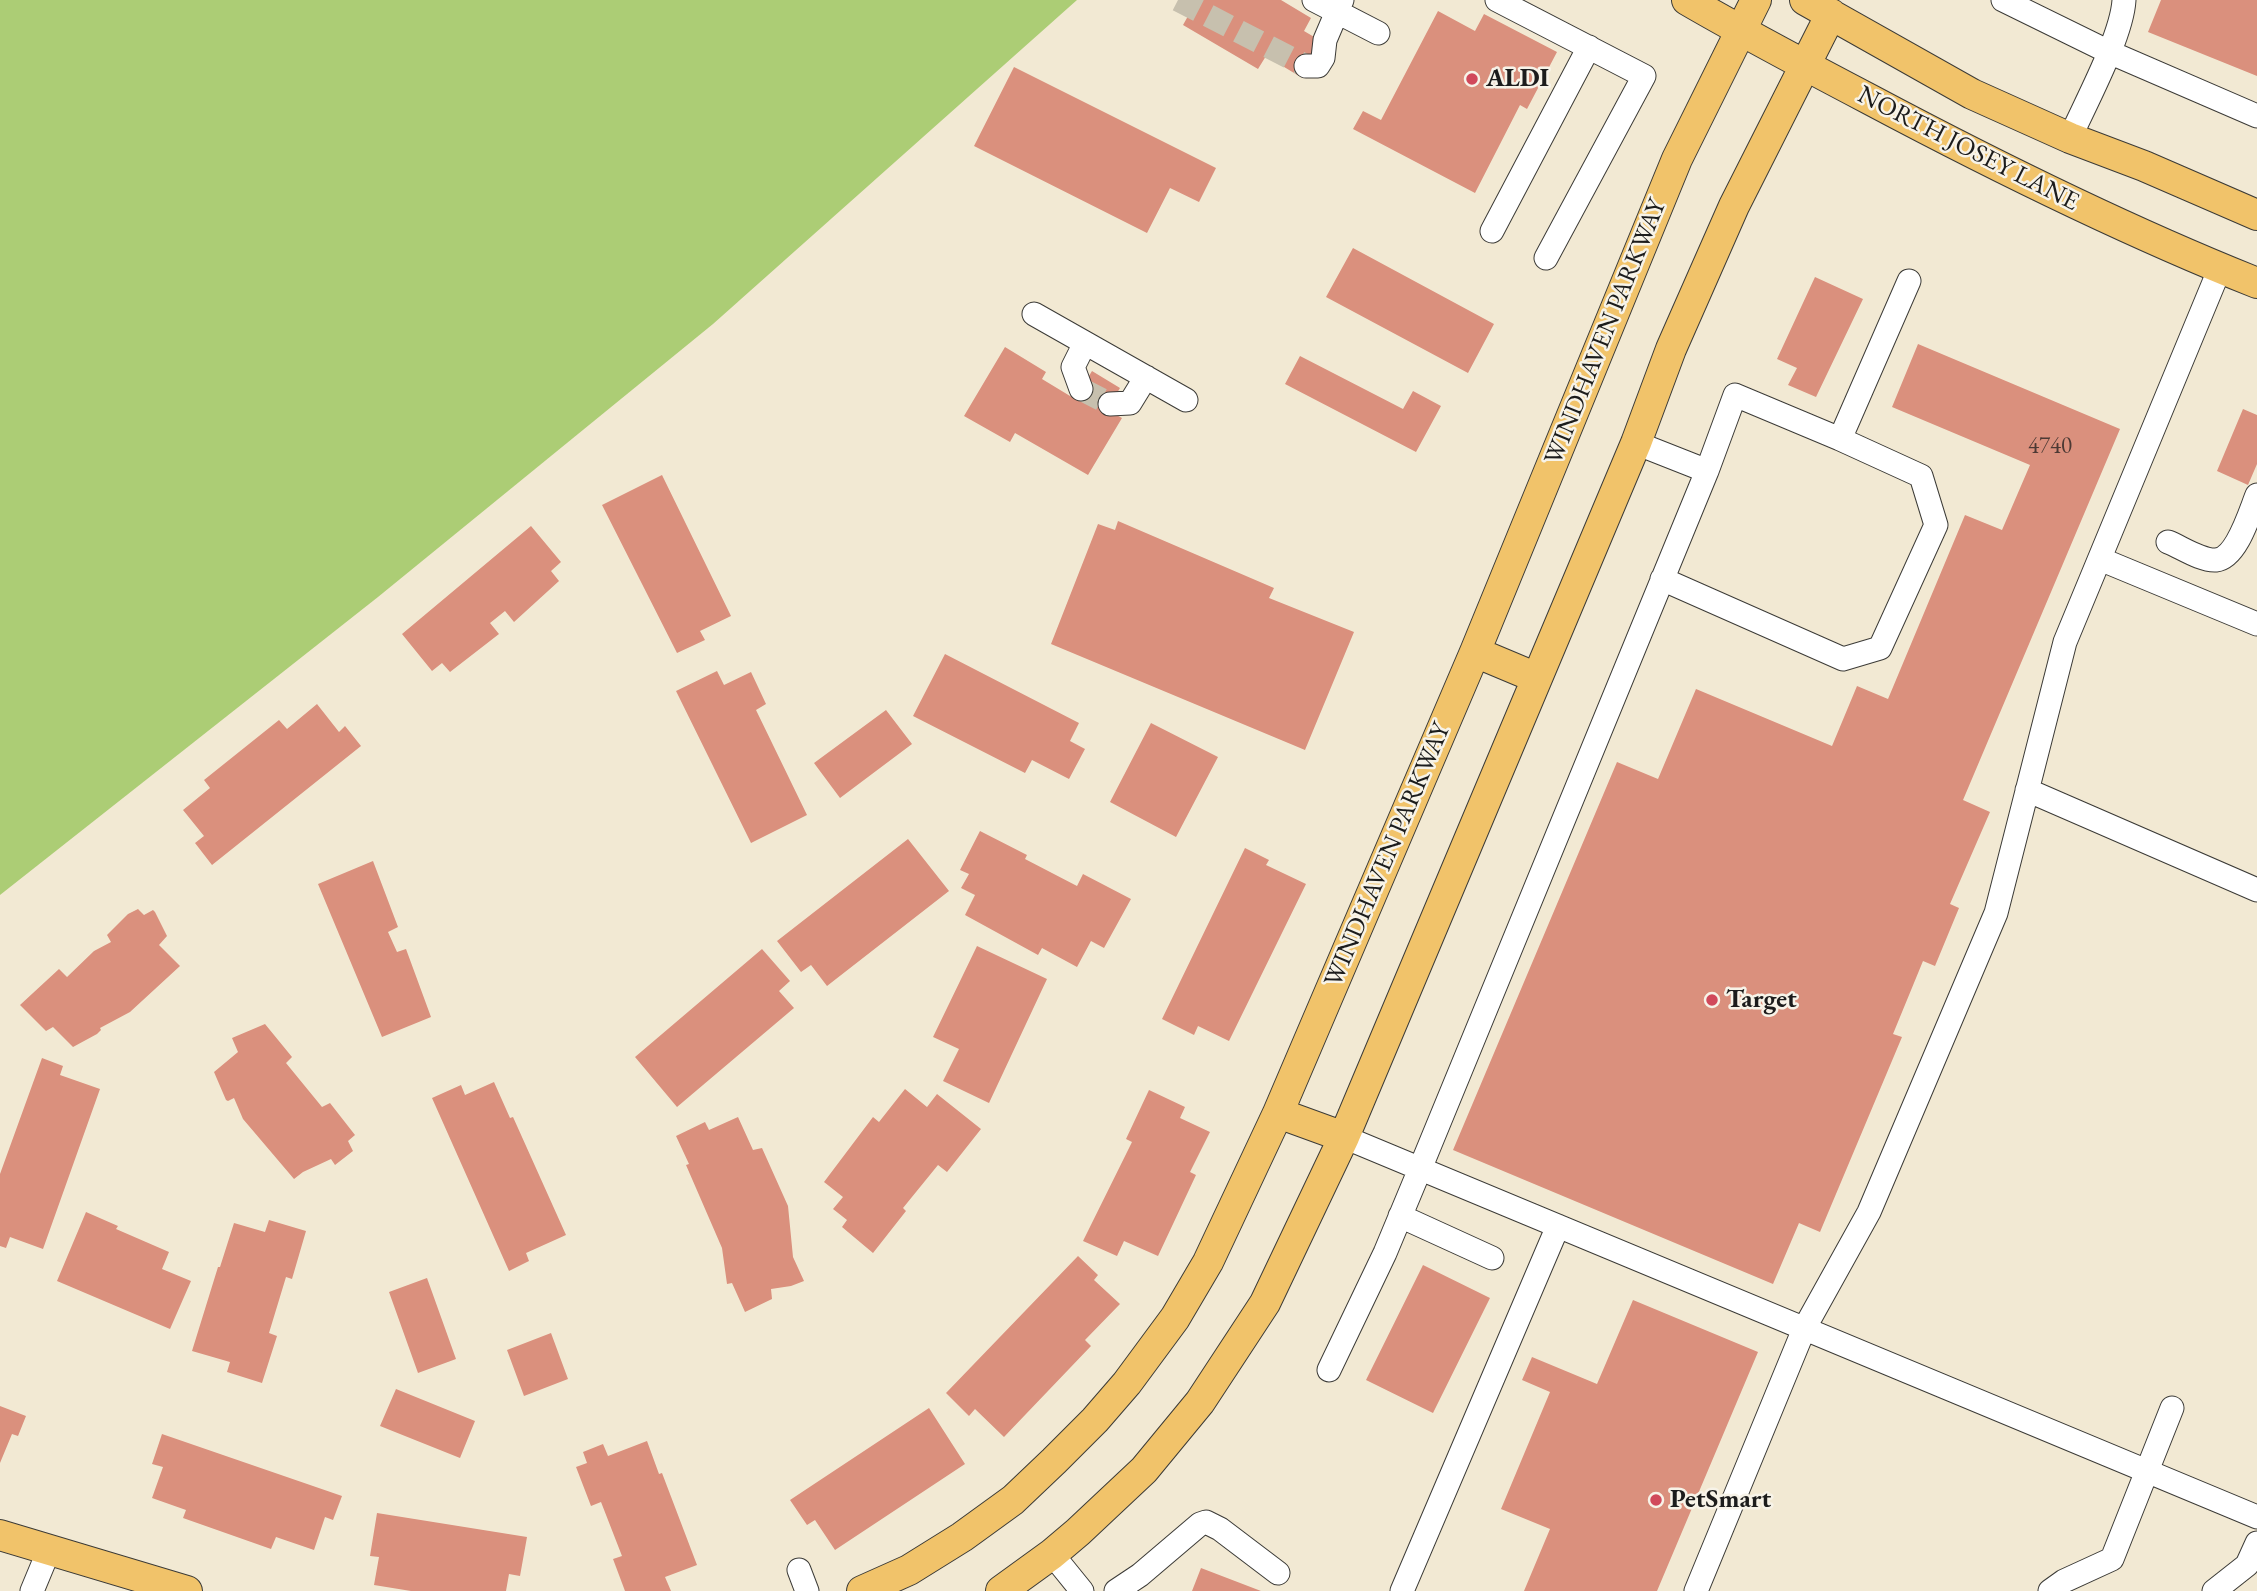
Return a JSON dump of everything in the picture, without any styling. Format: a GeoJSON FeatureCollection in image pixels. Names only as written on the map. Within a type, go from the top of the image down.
{"type":"FeatureCollection","features":[{"type":"Feature","properties":{"kind":"main road","name":"NORTH JOSEY LANE"},"geometry":{"type":"LineString","coordinates":[[1687,0],[1740,31],[2076,205],[2257,283]]}},
{"type":"Feature","properties":{"kind":"main road","name":"WINDHAVEN PARKWAY"},"geometry":{"type":"LineString","coordinates":[[862,1591],[909,1570],[962,1537],[1013,1500],[1095,1420],[1154,1348],[1192,1291],[1225,1230],[1278,1114],[1475,652],[1677,159],[1756,0]]}},
{"type":"Feature","properties":{"kind":"main road","name":"NORTH JOSEY LANE"},"geometry":{"type":"LineString","coordinates":[[1805,0],[1834,7],[1972,94],[2070,138],[2144,166],[2257,215]]}},
{"type":"Feature","properties":{"kind":"main road"},"geometry":{"type":"LineString","coordinates":[[1001,1591],[1052,1554],[1144,1470],[1200,1402],[1265,1303],[1345,1138],[1636,443],[1671,349],[1734,206],[1834,7]]}},
{"type":"Feature","properties":{"kind":"main road"},"geometry":{"type":"LineString","coordinates":[[1475,652],[1537,678]]}},
{"type":"Feature","properties":{"kind":"main road"},"geometry":{"type":"LineString","coordinates":[[1278,1114],[1345,1138]]}},
{"type":"Feature","properties":{"kind":"main road"},"geometry":{"type":"LineString","coordinates":[[0,1535],[187,1591]]}},
{"type":"Feature","properties":{"kind":"street"},"geometry":{"type":"LineString","coordinates":[[1314,0],[1339,6],[1378,33]]}},
{"type":"Feature","properties":{"kind":"street"},"geometry":{"type":"LineString","coordinates":[[1497,0],[1644,76],[1546,258]]}},
{"type":"Feature","properties":{"kind":"street"},"geometry":{"type":"LineString","coordinates":[[2003,0],[2109,52],[2257,116]]}},
{"type":"Feature","properties":{"kind":"street"},"geometry":{"type":"LineString","coordinates":[[2070,138],[2109,52],[2124,10],[2124,0]]}},
{"type":"Feature","properties":{"kind":"street"},"geometry":{"type":"LineString","coordinates":[[1306,66],[1318,66],[1323,58],[1325,40],[1339,6]]}},
{"type":"Feature","properties":{"kind":"street"},"geometry":{"type":"LineString","coordinates":[[1492,231],[1588,47]]}},
{"type":"Feature","properties":{"kind":"street"},"geometry":{"type":"LineString","coordinates":[[1696,1591],[1804,1329],[1868,1212],[1996,913],[2065,642],[2220,268]]}},
{"type":"Feature","properties":{"kind":"street"},"geometry":{"type":"LineString","coordinates":[[1840,439],[1909,281]]}},
{"type":"Feature","properties":{"kind":"street"},"geometry":{"type":"LineString","coordinates":[[1034,314],[1186,400]]}},
{"type":"Feature","properties":{"kind":"street"},"geometry":{"type":"LineString","coordinates":[[1081,389],[1073,367],[1085,343]]}},
{"type":"Feature","properties":{"kind":"street"},"geometry":{"type":"LineString","coordinates":[[1110,404],[1130,403],[1146,377]]}},
{"type":"Feature","properties":{"kind":"street"},"geometry":{"type":"LineString","coordinates":[[1329,1370],[1420,1169],[1662,579],[1707,471],[1735,395],[1921,477],[1936,526],[1880,648],[1843,659],[1662,579]]}},
{"type":"Feature","properties":{"kind":"street"},"geometry":{"type":"LineString","coordinates":[[1636,443],[1707,471]]}},
{"type":"Feature","properties":{"kind":"street"},"geometry":{"type":"LineString","coordinates":[[2168,542],[2216,560],[2225,556],[2236,544],[2257,495]]}},
{"type":"Feature","properties":{"kind":"street"},"geometry":{"type":"LineString","coordinates":[[2100,559],[2257,624]]}},
{"type":"Feature","properties":{"kind":"street"},"geometry":{"type":"LineString","coordinates":[[2027,790],[2257,890]]}},
{"type":"Feature","properties":{"kind":"street"},"geometry":{"type":"LineString","coordinates":[[1345,1138],[2257,1517]]}},
{"type":"Feature","properties":{"kind":"street"},"geometry":{"type":"LineString","coordinates":[[1400,1216],[1492,1258]]}},
{"type":"Feature","properties":{"kind":"street"},"geometry":{"type":"LineString","coordinates":[[1402,1591],[1558,1226]]}},
{"type":"Feature","properties":{"kind":"street"},"geometry":{"type":"LineString","coordinates":[[2050,1591],[2064,1581],[2112,1559],[2172,1409]]}},
{"type":"Feature","properties":{"kind":"street"},"geometry":{"type":"LineString","coordinates":[[1116,1591],[1206,1522],[1220,1529],[1278,1573]]}},
{"type":"Feature","properties":{"kind":"street"},"geometry":{"type":"LineString","coordinates":[[2214,1591],[2247,1565],[2257,1543]]}},
{"type":"Feature","properties":{"kind":"street"},"geometry":{"type":"LineString","coordinates":[[32,1591],[49,1550]]}},
{"type":"Feature","properties":{"kind":"street"},"geometry":{"type":"LineString","coordinates":[[1052,1554],[1082,1591]]}},
{"type":"Feature","properties":{"kind":"green space"},"geometry":{"type":"Polygon","coordinates":[[[0,0],[1077,0],[713,324],[378,597],[0,895],[0,0]]]}},
{"type":"Feature","properties":{"kind":"building"},"geometry":{"type":"Polygon","coordinates":[[[1197,0],[1281,0],[1311,18],[1304,31],[1321,41],[1299,76],[1266,56],[1258,69],[1183,25],[1197,0]]]}},
{"type":"Feature","properties":{"kind":"building"},"geometry":{"type":"Polygon","coordinates":[[[2161,0],[2257,0],[2257,76],[2148,32],[2161,0]]]}},
{"type":"Feature","properties":{"kind":"building","name":"ALDI"},"geometry":{"type":"Polygon","coordinates":[[[1438,11],[1475,31],[1484,14],[1557,52],[1527,109],[1520,105],[1475,193],[1353,129],[1363,111],[1381,120],[1438,11]]]}},
{"type":"Feature","properties":{"kind":"building"},"geometry":{"type":"Polygon","coordinates":[[[1014,67],[1216,168],[1199,202],[1170,188],[1147,233],[974,146],[1014,67]]]}},
{"type":"Feature","properties":{"kind":"building"},"geometry":{"type":"Polygon","coordinates":[[[1353,248],[1494,324],[1468,373],[1326,297],[1353,248]]]}},
{"type":"Feature","properties":{"kind":"building"},"geometry":{"type":"Polygon","coordinates":[[[1815,277],[1863,299],[1816,397],[1788,385],[1797,368],[1777,359],[1815,277]]]}},
{"type":"Feature","properties":{"kind":"building","name":"Target"},"geometry":{"type":"Polygon","coordinates":[[[1918,344],[2120,429],[1963,800],[1990,812],[1950,904],[1959,908],[1935,966],[1923,961],[1893,1034],[1902,1037],[1820,1232],[1799,1223],[1773,1284],[1453,1150],[1617,762],[1658,779],[1696,689],[1832,746],[1857,686],[1888,699],[1965,515],[2002,530],[2030,465],[1892,407],[1918,344]]]}},
{"type":"Feature","properties":{"kind":"building"},"geometry":{"type":"Polygon","coordinates":[[[1005,347],[1046,372],[1042,379],[1075,399],[1092,371],[1120,388],[1107,410],[1122,418],[1088,475],[1015,433],[1010,442],[964,416],[1005,347]]]}},
{"type":"Feature","properties":{"kind":"building"},"geometry":{"type":"Polygon","coordinates":[[[1300,356],[1403,409],[1413,391],[1441,406],[1416,452],[1285,384],[1300,356]]]}},
{"type":"Feature","properties":{"kind":"building"},"geometry":{"type":"Polygon","coordinates":[[[2243,409],[2257,415],[2257,464],[2248,485],[2217,471],[2243,409]]]}},
{"type":"Feature","properties":{"kind":"building"},"geometry":{"type":"Polygon","coordinates":[[[662,475],[731,616],[700,631],[705,640],[677,653],[602,505],[662,475]]]}},
{"type":"Feature","properties":{"kind":"building"},"geometry":{"type":"Polygon","coordinates":[[[1118,521],[1274,588],[1269,598],[1354,632],[1305,750],[1051,644],[1098,524],[1115,530],[1118,521]]]}},
{"type":"Feature","properties":{"kind":"building"},"geometry":{"type":"Polygon","coordinates":[[[531,526],[561,562],[551,571],[559,581],[514,622],[505,611],[490,623],[499,634],[450,672],[442,663],[432,671],[402,634],[531,526]]]}},
{"type":"Feature","properties":{"kind":"building"},"geometry":{"type":"Polygon","coordinates":[[[945,654],[1079,723],[1070,741],[1085,749],[1069,779],[1032,760],[1025,773],[913,716],[945,654]]]}},
{"type":"Feature","properties":{"kind":"building"},"geometry":{"type":"Polygon","coordinates":[[[717,671],[724,685],[751,672],[766,704],[756,710],[807,815],[751,843],[676,691],[717,671]]]}},
{"type":"Feature","properties":{"kind":"building"},"geometry":{"type":"Polygon","coordinates":[[[317,704],[339,732],[345,726],[361,746],[212,865],[195,843],[204,836],[183,810],[210,788],[204,780],[279,720],[287,729],[317,704]]]}},
{"type":"Feature","properties":{"kind":"building"},"geometry":{"type":"Polygon","coordinates":[[[886,710],[912,744],[840,798],[814,763],[886,710]]]}},
{"type":"Feature","properties":{"kind":"building"},"geometry":{"type":"Polygon","coordinates":[[[1151,723],[1218,757],[1176,837],[1110,802],[1151,723]]]}},
{"type":"Feature","properties":{"kind":"building"},"geometry":{"type":"Polygon","coordinates":[[[980,831],[1027,855],[1025,859],[1077,886],[1083,874],[1131,899],[1104,948],[1091,941],[1077,967],[1042,948],[1038,955],[965,915],[975,895],[961,888],[969,874],[960,870],[980,831]]]}},
{"type":"Feature","properties":{"kind":"building"},"geometry":{"type":"Polygon","coordinates":[[[908,839],[949,891],[827,986],[811,965],[801,972],[777,941],[908,839]]]}},
{"type":"Feature","properties":{"kind":"building"},"geometry":{"type":"Polygon","coordinates":[[[1245,848],[1269,860],[1266,865],[1306,884],[1229,1041],[1198,1026],[1194,1035],[1162,1019],[1245,848]]]}},
{"type":"Feature","properties":{"kind":"building"},"geometry":{"type":"Polygon","coordinates":[[[373,861],[398,927],[388,932],[397,952],[406,949],[431,1017],[382,1037],[318,884],[373,861]]]}},
{"type":"Feature","properties":{"kind":"building"},"geometry":{"type":"Polygon","coordinates":[[[138,909],[144,915],[153,910],[155,912],[167,936],[159,945],[180,966],[130,1012],[73,1047],[53,1027],[46,1031],[20,1005],[59,969],[67,977],[94,951],[111,942],[107,935],[128,914],[138,909]]]}},
{"type":"Feature","properties":{"kind":"building"},"geometry":{"type":"Polygon","coordinates":[[[977,946],[1047,979],[989,1103],[943,1081],[959,1049],[933,1037],[977,946]]]}},
{"type":"Feature","properties":{"kind":"building"},"geometry":{"type":"Polygon","coordinates":[[[762,949],[790,981],[779,991],[794,1008],[677,1107],[635,1057],[762,949]]]}},
{"type":"Feature","properties":{"kind":"building"},"geometry":{"type":"Polygon","coordinates":[[[265,1024],[292,1057],[286,1063],[322,1107],[330,1103],[355,1135],[348,1141],[353,1151],[335,1165],[331,1159],[294,1179],[243,1119],[234,1098],[226,1100],[214,1072],[238,1052],[232,1038],[265,1024]]]}},
{"type":"Feature","properties":{"kind":"building"},"geometry":{"type":"Polygon","coordinates":[[[42,1058],[63,1066],[60,1075],[100,1089],[43,1249],[10,1237],[6,1248],[0,1246],[0,1174],[42,1058]]]}},
{"type":"Feature","properties":{"kind":"building"},"geometry":{"type":"Polygon","coordinates":[[[494,1082],[510,1118],[513,1117],[566,1235],[526,1253],[529,1261],[509,1271],[432,1098],[461,1085],[465,1095],[494,1082]]]}},
{"type":"Feature","properties":{"kind":"building"},"geometry":{"type":"Polygon","coordinates":[[[905,1089],[927,1107],[937,1094],[981,1129],[947,1172],[938,1165],[903,1208],[906,1211],[873,1253],[842,1227],[847,1220],[833,1209],[843,1197],[824,1182],[873,1117],[879,1122],[905,1089]]]}},
{"type":"Feature","properties":{"kind":"building"},"geometry":{"type":"Polygon","coordinates":[[[1149,1090],[1185,1107],[1180,1118],[1210,1132],[1190,1172],[1196,1175],[1158,1256],[1124,1241],[1117,1256],[1083,1241],[1132,1142],[1126,1139],[1149,1090]]]}},
{"type":"Feature","properties":{"kind":"building"},"geometry":{"type":"Polygon","coordinates":[[[738,1117],[753,1150],[762,1148],[788,1206],[793,1257],[804,1281],[771,1289],[772,1299],[745,1312],[732,1283],[727,1284],[722,1248],[676,1136],[705,1122],[709,1130],[738,1117]]]}},
{"type":"Feature","properties":{"kind":"building"},"geometry":{"type":"Polygon","coordinates":[[[86,1212],[118,1226],[116,1229],[169,1252],[162,1269],[191,1281],[170,1329],[57,1281],[86,1212]]]}},
{"type":"Feature","properties":{"kind":"building"},"geometry":{"type":"Polygon","coordinates":[[[269,1220],[306,1231],[292,1279],[286,1277],[269,1333],[277,1336],[262,1383],[227,1372],[230,1362],[192,1351],[234,1223],[265,1232],[269,1220]]]}},
{"type":"Feature","properties":{"kind":"building"},"geometry":{"type":"Polygon","coordinates":[[[1078,1256],[1098,1275],[1094,1280],[1120,1304],[1085,1340],[1091,1346],[1004,1437],[975,1409],[969,1416],[946,1393],[1078,1256]]]}},
{"type":"Feature","properties":{"kind":"building"},"geometry":{"type":"Polygon","coordinates":[[[1423,1265],[1490,1298],[1433,1413],[1366,1380],[1423,1265]]]}},
{"type":"Feature","properties":{"kind":"building"},"geometry":{"type":"Polygon","coordinates":[[[427,1278],[456,1359],[418,1373],[389,1292],[427,1278]]]}},
{"type":"Feature","properties":{"kind":"building"},"geometry":{"type":"Polygon","coordinates":[[[1633,1300],[1758,1352],[1657,1591],[1524,1591],[1550,1529],[1501,1509],[1550,1392],[1522,1380],[1532,1357],[1597,1384],[1633,1300]]]}},
{"type":"Feature","properties":{"kind":"building"},"geometry":{"type":"Polygon","coordinates":[[[551,1333],[568,1379],[524,1396],[507,1350],[551,1333]]]}},
{"type":"Feature","properties":{"kind":"building"},"geometry":{"type":"Polygon","coordinates":[[[396,1389],[475,1421],[460,1458],[380,1426],[396,1389]]]}},
{"type":"Feature","properties":{"kind":"building"},"geometry":{"type":"Polygon","coordinates":[[[0,1406],[26,1416],[18,1436],[12,1434],[0,1463],[0,1406]]]}},
{"type":"Feature","properties":{"kind":"building"},"geometry":{"type":"Polygon","coordinates":[[[929,1408],[965,1464],[835,1550],[815,1520],[807,1525],[790,1500],[929,1408]]]}},
{"type":"Feature","properties":{"kind":"building"},"geometry":{"type":"Polygon","coordinates":[[[162,1434],[342,1496],[333,1520],[325,1517],[314,1550],[276,1537],[271,1549],[183,1518],[186,1510],[152,1498],[163,1467],[152,1464],[162,1434]]]}},
{"type":"Feature","properties":{"kind":"building"},"geometry":{"type":"Polygon","coordinates":[[[647,1441],[697,1565],[665,1577],[671,1591],[625,1591],[613,1559],[622,1556],[601,1502],[591,1506],[576,1467],[587,1463],[583,1452],[603,1444],[608,1456],[647,1441]]]}},
{"type":"Feature","properties":{"kind":"building"},"geometry":{"type":"Polygon","coordinates":[[[377,1513],[527,1537],[520,1576],[509,1574],[506,1591],[411,1591],[374,1585],[379,1557],[370,1556],[377,1513]]]}},
{"type":"Feature","properties":{"kind":"building"},"geometry":{"type":"Polygon","coordinates":[[[1201,1568],[1261,1591],[1192,1591],[1201,1568]]]}},
{"type":"Feature","properties":{"kind":"tunnel"},"geometry":{"type":"LineString","coordinates":[[1178,0],[1306,66]]}},
{"type":"Feature","properties":{"kind":"tunnel"},"geometry":{"type":"LineString","coordinates":[[1081,389],[1110,404]]}},
{"type":"Feature","properties":{"kind":"place","name":"ALDI"},"geometry":{"type":"Point","coordinates":[1472,79]}},
{"type":"Feature","properties":{"kind":"place","name":"Target"},"geometry":{"type":"Point","coordinates":[1712,1000]}},
{"type":"Feature","properties":{"kind":"place","name":"PetSmart"},"geometry":{"type":"Point","coordinates":[1656,1500]}}]}
